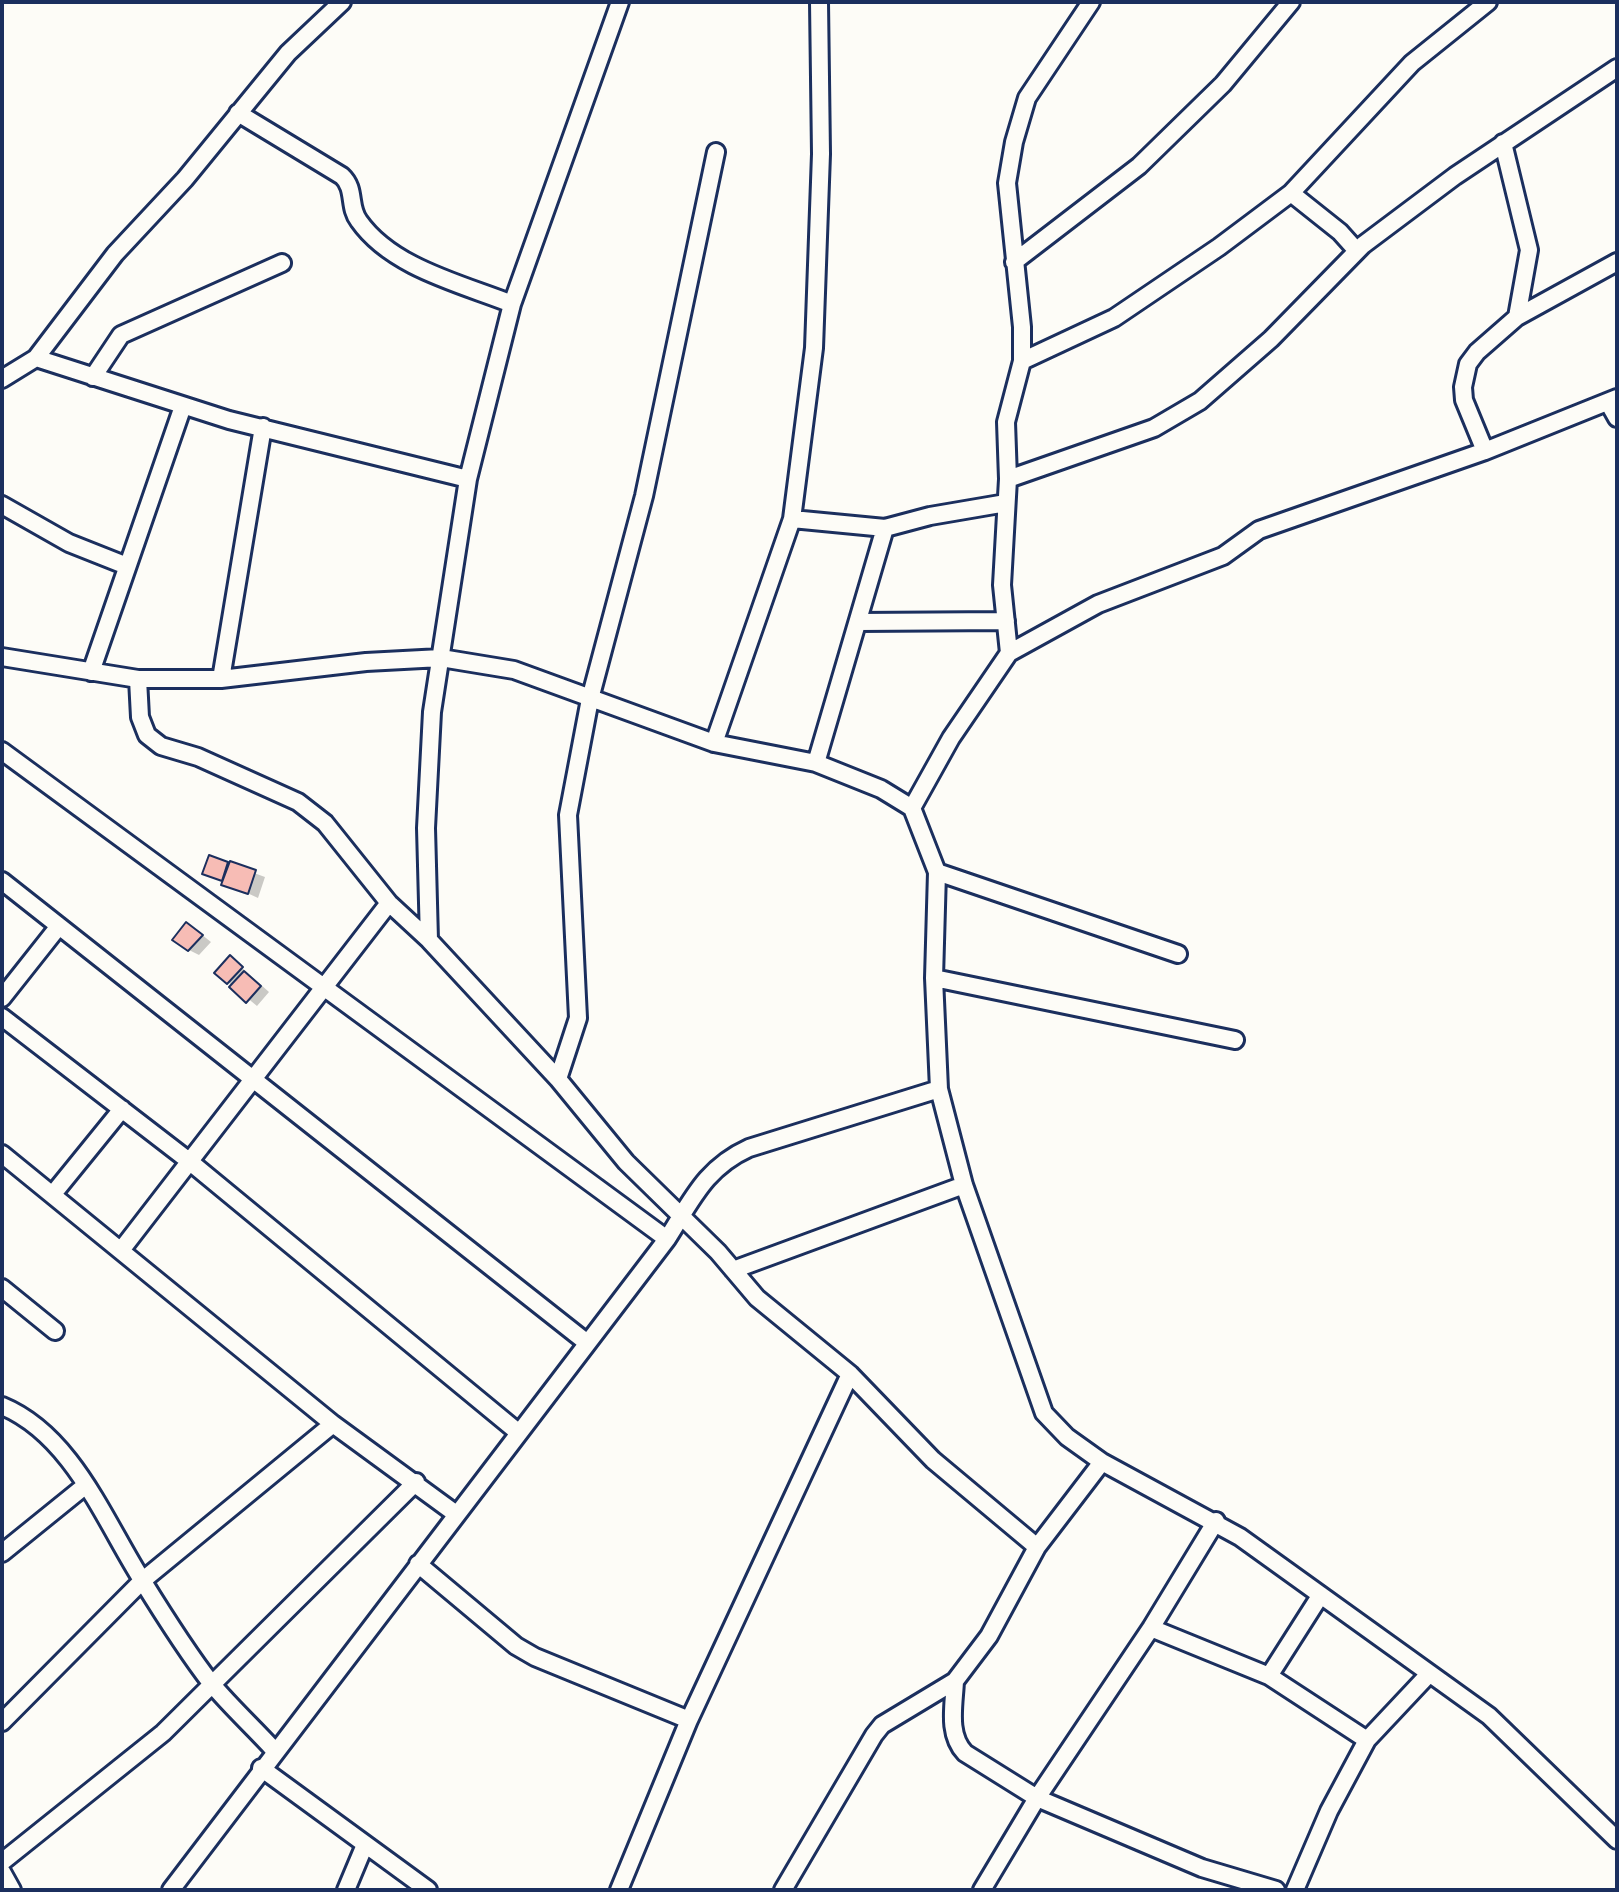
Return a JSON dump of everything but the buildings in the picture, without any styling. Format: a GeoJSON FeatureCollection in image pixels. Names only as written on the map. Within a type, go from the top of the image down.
{"type":"FeatureCollection","features":[{"type":"Feature","properties":{"kind":"street"},"geometry":{"type":"LineString","coordinates":[[2,379],[36,358],[115,254],[185,179],[288,53],[342,2]]}},
{"type":"Feature","properties":{"kind":"street"},"geometry":{"type":"LineString","coordinates":[[429,940],[426,828],[432,712],[468,479],[512,304],[620,2]]}},
{"type":"Feature","properties":{"kind":"street"},"geometry":{"type":"LineString","coordinates":[[714,743],[792,519],[814,348],[821,154],[819,2]]}},
{"type":"Feature","properties":{"kind":"street"},"geometry":{"type":"LineString","coordinates":[[1014,262],[1139,166],[1223,84],[1291,2]]}},
{"type":"Feature","properties":{"kind":"street"},"geometry":{"type":"LineString","coordinates":[[1022,361],[1114,318],[1219,247],[1291,193],[1412,63],[1484,3]]}},
{"type":"Feature","properties":{"kind":"street"},"geometry":{"type":"LineString","coordinates":[[1009,653],[1002,585],[1008,479],[1006,422],[1022,361],[1022,327],[1007,183],[1014,142],[1027,98],[1080,6]]}},
{"type":"Feature","properties":{"kind":"street"},"geometry":{"type":"LineString","coordinates":[[1008,479],[1154,428],[1200,401],[1290,321],[1357,251],[1503,143],[1617,68]]}},
{"type":"Feature","properties":{"kind":"street"},"geometry":{"type":"LineString","coordinates":[[238,113],[342,176],[349,183],[357,219],[394,252],[415,265],[512,304]]}},
{"type":"Feature","properties":{"kind":"street"},"geometry":{"type":"LineString","coordinates":[[1503,143],[1529,250],[1517,317]]}},
{"type":"Feature","properties":{"kind":"street"},"geometry":{"type":"LineString","coordinates":[[558,1079],[578,1018],[568,815],[590,699],[644,496],[716,152]]}},
{"type":"Feature","properties":{"kind":"street"},"geometry":{"type":"LineString","coordinates":[[1291,193],[1340,232],[1357,251]]}},
{"type":"Feature","properties":{"kind":"street"},"geometry":{"type":"LineString","coordinates":[[1485,451],[1464,400],[1468,364],[1517,317],[1617,262]]}},
{"type":"Feature","properties":{"kind":"street"},"geometry":{"type":"LineString","coordinates":[[93,377],[121,335],[282,263]]}},
{"type":"Feature","properties":{"kind":"street"},"geometry":{"type":"LineString","coordinates":[[36,358],[183,406],[468,479]]}},
{"type":"Feature","properties":{"kind":"street"},"geometry":{"type":"LineString","coordinates":[[912,808],[951,738],[1009,653],[1098,604],[1223,556],[1259,530],[1485,451],[1613,400],[1617,418]]}},
{"type":"Feature","properties":{"kind":"street"},"geometry":{"type":"LineString","coordinates":[[91,672],[183,406]]}},
{"type":"Feature","properties":{"kind":"street"},"geometry":{"type":"LineString","coordinates":[[221,679],[263,427]]}},
{"type":"Feature","properties":{"kind":"street"},"geometry":{"type":"LineString","coordinates":[[792,519],[885,528],[930,516],[1006,503]]}},
{"type":"Feature","properties":{"kind":"street"},"geometry":{"type":"LineString","coordinates":[[2,505],[69,543],[127,566]]}},
{"type":"Feature","properties":{"kind":"street"},"geometry":{"type":"LineString","coordinates":[[816,763],[885,528]]}},
{"type":"Feature","properties":{"kind":"street"},"geometry":{"type":"LineString","coordinates":[[858,622],[1006,621]]}},
{"type":"Feature","properties":{"kind":"street"},"geometry":{"type":"LineString","coordinates":[[2,657],[138,679],[221,679],[366,662],[441,658],[514,670],[714,743],[816,763],[881,789],[912,808],[937,872],[934,978],[939,1089],[964,1185],[1044,1413],[1067,1437],[1102,1462],[1216,1521],[1489,1716],[1617,1840]]}},
{"type":"Feature","properties":{"kind":"street"},"geometry":{"type":"LineString","coordinates":[[138,679],[140,717],[147,735],[161,746],[198,757],[298,802],[325,823],[389,903],[429,940],[558,1079],[626,1162],[757,1298],[850,1374],[933,1460],[1037,1547]]}},
{"type":"Feature","properties":{"kind":"street"},"geometry":{"type":"LineString","coordinates":[[2,751],[667,1239]]}},
{"type":"Feature","properties":{"kind":"street"},"geometry":{"type":"LineString","coordinates":[[937,872],[1178,954]]}},
{"type":"Feature","properties":{"kind":"street"},"geometry":{"type":"LineString","coordinates":[[2,881],[586,1342]]}},
{"type":"Feature","properties":{"kind":"street"},"geometry":{"type":"LineString","coordinates":[[122,1249],[389,903]]}},
{"type":"Feature","properties":{"kind":"street"},"geometry":{"type":"LineString","coordinates":[[2,998],[59,926]]}},
{"type":"Feature","properties":{"kind":"street"},"geometry":{"type":"LineString","coordinates":[[934,978],[1235,1040]]}},
{"type":"Feature","properties":{"kind":"street"},"geometry":{"type":"LineString","coordinates":[[2,1017],[189,1161],[519,1433]]}},
{"type":"Feature","properties":{"kind":"street"},"geometry":{"type":"LineString","coordinates":[[171,1890],[274,1750],[667,1239],[707,1176],[726,1158],[939,1089]]}},
{"type":"Feature","properties":{"kind":"street"},"geometry":{"type":"LineString","coordinates":[[53,1194],[122,1109]]}},
{"type":"Feature","properties":{"kind":"street"},"geometry":{"type":"LineString","coordinates":[[2,1154],[333,1424],[456,1514]]}},
{"type":"Feature","properties":{"kind":"street"},"geometry":{"type":"LineString","coordinates":[[733,1270],[964,1185]]}},
{"type":"Feature","properties":{"kind":"street"},"geometry":{"type":"LineString","coordinates":[[2,1288],[55,1331]]}},
{"type":"Feature","properties":{"kind":"street"},"geometry":{"type":"LineString","coordinates":[[619,1890],[689,1720],[850,1374]]}},
{"type":"Feature","properties":{"kind":"street"},"geometry":{"type":"LineString","coordinates":[[2,1406],[22,1414],[45,1433],[86,1485],[142,1581],[211,1683],[274,1750]]}},
{"type":"Feature","properties":{"kind":"street"},"geometry":{"type":"LineString","coordinates":[[2,1722],[142,1581],[333,1424]]}},
{"type":"Feature","properties":{"kind":"street"},"geometry":{"type":"LineString","coordinates":[[783,1890],[874,1735],[882,1725],[955,1681],[989,1636],[1037,1547],[1102,1462]]}},
{"type":"Feature","properties":{"kind":"street"},"geometry":{"type":"LineString","coordinates":[[2,1862],[163,1733],[416,1482]]}},
{"type":"Feature","properties":{"kind":"street"},"geometry":{"type":"LineString","coordinates":[[2,1553],[86,1485]]}},
{"type":"Feature","properties":{"kind":"street"},"geometry":{"type":"LineString","coordinates":[[982,1890],[1037,1798],[1151,1628],[1216,1521]]}},
{"type":"Feature","properties":{"kind":"street"},"geometry":{"type":"LineString","coordinates":[[418,1564],[525,1652],[548,1665],[689,1720]]}},
{"type":"Feature","properties":{"kind":"street"},"geometry":{"type":"LineString","coordinates":[[1269,1676],[1320,1596]]}},
{"type":"Feature","properties":{"kind":"street"},"geometry":{"type":"LineString","coordinates":[[1151,1628],[1269,1676],[1367,1740]]}},
{"type":"Feature","properties":{"kind":"street"},"geometry":{"type":"LineString","coordinates":[[1295,1890],[1329,1811],[1367,1740],[1429,1674]]}},
{"type":"Feature","properties":{"kind":"street"},"geometry":{"type":"LineString","coordinates":[[955,1681],[953,1730],[956,1744],[965,1753],[1037,1798],[1202,1868],[1272,1890]]}},
{"type":"Feature","properties":{"kind":"street"},"geometry":{"type":"LineString","coordinates":[[261,1768],[364,1847],[428,1890]]}},
{"type":"Feature","properties":{"kind":"street"},"geometry":{"type":"LineString","coordinates":[[346,1890],[364,1847]]}},
{"type":"Feature","properties":{"kind":"street"},"geometry":{"type":"LineString","coordinates":[[2,1872],[12,1890]]}}]}
